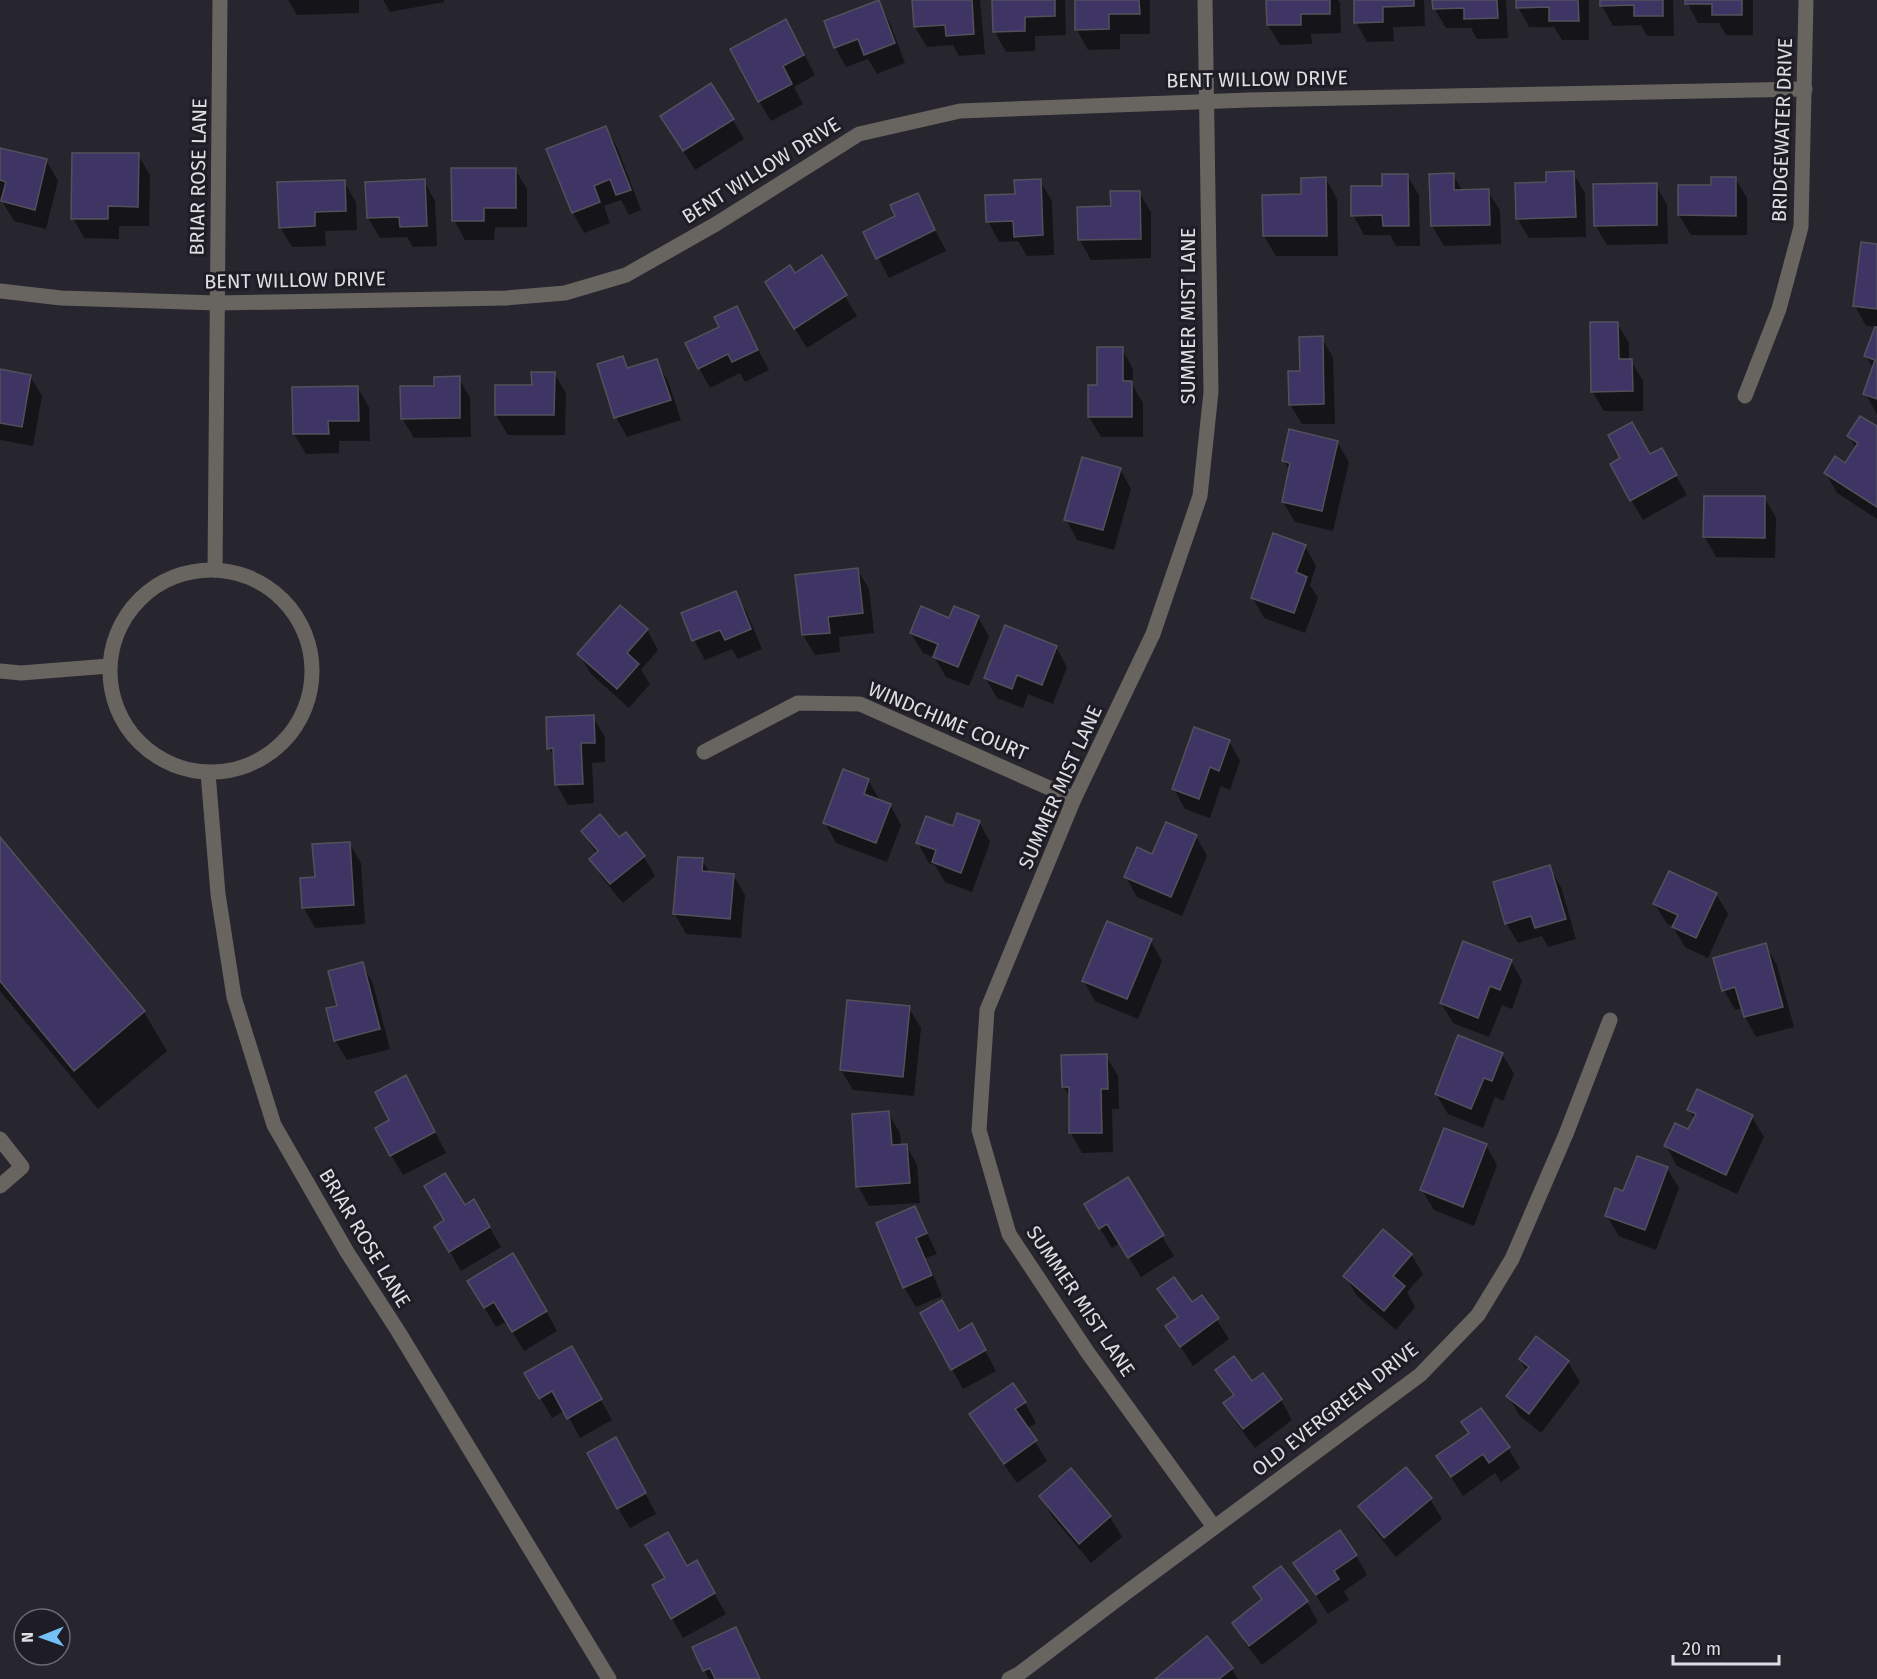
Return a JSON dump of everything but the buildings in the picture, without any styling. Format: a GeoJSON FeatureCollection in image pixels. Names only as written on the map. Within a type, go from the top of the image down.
{"type":"FeatureCollection","features":[{"type":"Feature","properties":{"kind":"street","name":"BRIAR ROSE LANE"},"geometry":{"type":"LineString","coordinates":[[215,570],[220,0]]}},
{"type":"Feature","properties":{"kind":"street","name":"SUMMER MIST LANE"},"geometry":{"type":"LineString","coordinates":[[1205,0],[1211,392],[1200,496],[1153,634],[1074,799],[987,1010],[979,1130],[1009,1234],[1088,1353],[1214,1527]]}},
{"type":"Feature","properties":{"kind":"street","name":"BRIDGEWATER DRIVE"},"geometry":{"type":"LineString","coordinates":[[1745,396],[1779,309],[1801,227],[1806,0]]}},
{"type":"Feature","properties":{"kind":"street","name":"BENT WILLOW DRIVE"},"geometry":{"type":"LineString","coordinates":[[0,291],[61,298],[218,303],[506,298],[565,293],[626,275],[716,224],[859,134],[960,111],[1207,101],[1805,89]]}},
{"type":"Feature","properties":{"kind":"street"},"geometry":{"type":"LineString","coordinates":[[192,570],[215,570],[226,570],[258,580],[285,601],[304,629],[312,663],[309,696],[295,727],[272,752],[242,768],[208,773],[176,766],[148,751],[126,727],[113,698],[109,666],[116,633],[134,603],[160,582],[192,570]]}},
{"type":"Feature","properties":{"kind":"street"},"geometry":{"type":"LineString","coordinates":[[0,671],[21,673],[109,666]]}},
{"type":"Feature","properties":{"kind":"street","name":"WINDCHIME COURT"},"geometry":{"type":"LineString","coordinates":[[704,752],[798,703],[860,704],[1074,799]]}},
{"type":"Feature","properties":{"kind":"street","name":"BRIAR ROSE LANE"},"geometry":{"type":"LineString","coordinates":[[208,773],[218,894],[234,997],[274,1125],[347,1252],[398,1331],[609,1679]]}},
{"type":"Feature","properties":{"kind":"street","name":"OLD EVERGREEN DRIVE"},"geometry":{"type":"LineString","coordinates":[[1009,1679],[1019,1674],[1420,1375],[1478,1315],[1512,1259],[1566,1134],[1610,1020]]}},
{"type":"Feature","properties":{"kind":"street"},"geometry":{"type":"LineString","coordinates":[[0,1139],[22,1167],[0,1186]]}}]}
